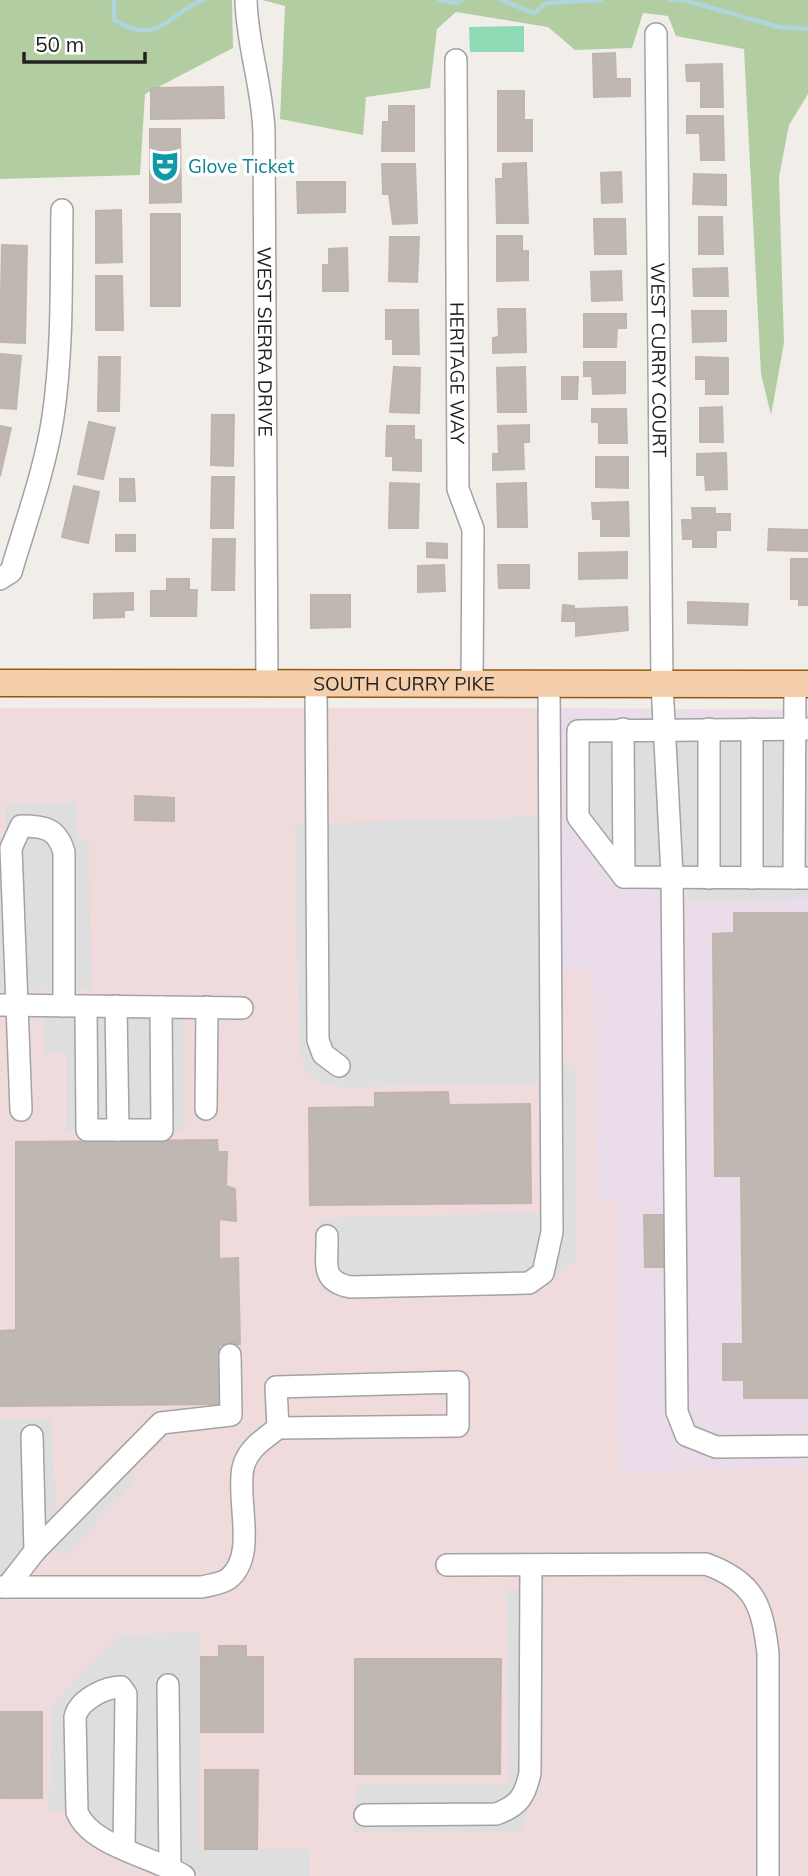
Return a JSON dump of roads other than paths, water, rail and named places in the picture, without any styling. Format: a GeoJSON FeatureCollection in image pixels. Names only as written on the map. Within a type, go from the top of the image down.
{"type":"FeatureCollection","features":[{"type":"Feature","properties":{"kind":"main road","name":"SOUTH CURRY PIKE"},"geometry":{"type":"LineString","coordinates":[[0,682],[267,685],[801,684]]}},
{"type":"Feature","properties":{"kind":"street","name":"WEST SIERRA DRIVE"},"geometry":{"type":"LineString","coordinates":[[246,0],[248,41],[264,122],[267,685]]}},
{"type":"Feature","properties":{"kind":"street","name":"WEST CURRY COURT"},"geometry":{"type":"LineString","coordinates":[[656,34],[662,684],[672,878],[677,1412],[686,1434],[716,1447],[808,1446]]}},
{"type":"Feature","properties":{"kind":"street","name":"HERITAGE WAY"},"geometry":{"type":"LineString","coordinates":[[456,60],[458,489],[473,529],[472,684]]}},
{"type":"Feature","properties":{"kind":"street"},"geometry":{"type":"LineString","coordinates":[[0,579],[11,572],[36,491],[53,418],[60,338],[62,210]]}},
{"type":"Feature","properties":{"kind":"street"},"geometry":{"type":"LineString","coordinates":[[327,1236],[328,1277],[334,1284],[351,1287],[528,1283],[543,1273],[552,1232],[549,684]]}},
{"type":"Feature","properties":{"kind":"street"},"geometry":{"type":"LineString","coordinates":[[624,877],[801,878],[801,684]]}},
{"type":"Feature","properties":{"kind":"street"},"geometry":{"type":"LineString","coordinates":[[316,685],[318,1040],[323,1054],[339,1066]]}},
{"type":"Feature","properties":{"kind":"street"},"geometry":{"type":"LineString","coordinates":[[623,729],[624,877]]}},
{"type":"Feature","properties":{"kind":"street"},"geometry":{"type":"LineString","coordinates":[[709,729],[709,878]]}},
{"type":"Feature","properties":{"kind":"street"},"geometry":{"type":"LineString","coordinates":[[752,729],[752,878]]}},
{"type":"Feature","properties":{"kind":"street"},"geometry":{"type":"LineString","coordinates":[[624,877],[578,817],[578,731],[801,729]]}},
{"type":"Feature","properties":{"kind":"street"},"geometry":{"type":"LineString","coordinates":[[21,1110],[8,1005],[11,848],[21,826],[46,826],[60,838],[64,852],[64,1006]]}},
{"type":"Feature","properties":{"kind":"street"},"geometry":{"type":"LineString","coordinates":[[8,1005],[242,1007]]}},
{"type":"Feature","properties":{"kind":"street"},"geometry":{"type":"LineString","coordinates":[[86,1006],[87,1130],[162,1130],[161,1007]]}},
{"type":"Feature","properties":{"kind":"street"},"geometry":{"type":"LineString","coordinates":[[116,1006],[118,1130]]}},
{"type":"Feature","properties":{"kind":"street"},"geometry":{"type":"LineString","coordinates":[[206,1109],[207,1007]]}},
{"type":"Feature","properties":{"kind":"street"},"geometry":{"type":"LineString","coordinates":[[3,1587],[161,1423],[231,1415],[230,1355]]}},
{"type":"Feature","properties":{"kind":"street"},"geometry":{"type":"LineString","coordinates":[[3,1587],[202,1587],[226,1581],[239,1567],[243,1541],[243,1469],[250,1450],[278,1428],[458,1426],[458,1382],[276,1387],[278,1428]]}},
{"type":"Feature","properties":{"kind":"street"},"geometry":{"type":"LineString","coordinates":[[32,1436],[35,1551]]}},
{"type":"Feature","properties":{"kind":"street"},"geometry":{"type":"LineString","coordinates":[[447,1565],[706,1564],[730,1573],[752,1592],[764,1619],[768,1653],[768,1876]]}},
{"type":"Feature","properties":{"kind":"street"},"geometry":{"type":"LineString","coordinates":[[365,1815],[496,1814],[513,1808],[525,1795],[530,1773],[531,1565]]}},
{"type":"Feature","properties":{"kind":"street"},"geometry":{"type":"LineString","coordinates":[[124,1848],[126,1694],[121,1687],[105,1688],[77,1710],[77,1812],[88,1831],[124,1848],[177,1872],[168,1685]]}},
{"type":"Feature","properties":{"kind":"waterway"},"geometry":{"type":"LineString","coordinates":[[114,0],[114,20],[130,28],[143,30],[163,25],[191,5],[204,0]]}},
{"type":"Feature","properties":{"kind":"waterway"},"geometry":{"type":"LineString","coordinates":[[439,0],[457,3],[463,0]]}},
{"type":"Feature","properties":{"kind":"waterway"},"geometry":{"type":"LineString","coordinates":[[501,0],[534,13],[546,3],[601,0]]}},
{"type":"Feature","properties":{"kind":"waterway"},"geometry":{"type":"LineString","coordinates":[[669,0],[684,0],[779,27],[808,29]]}},
{"type":"Feature","properties":{"kind":"place","name":"Glove Ticket"},"geometry":{"type":"Point","coordinates":[165,166]}}]}
